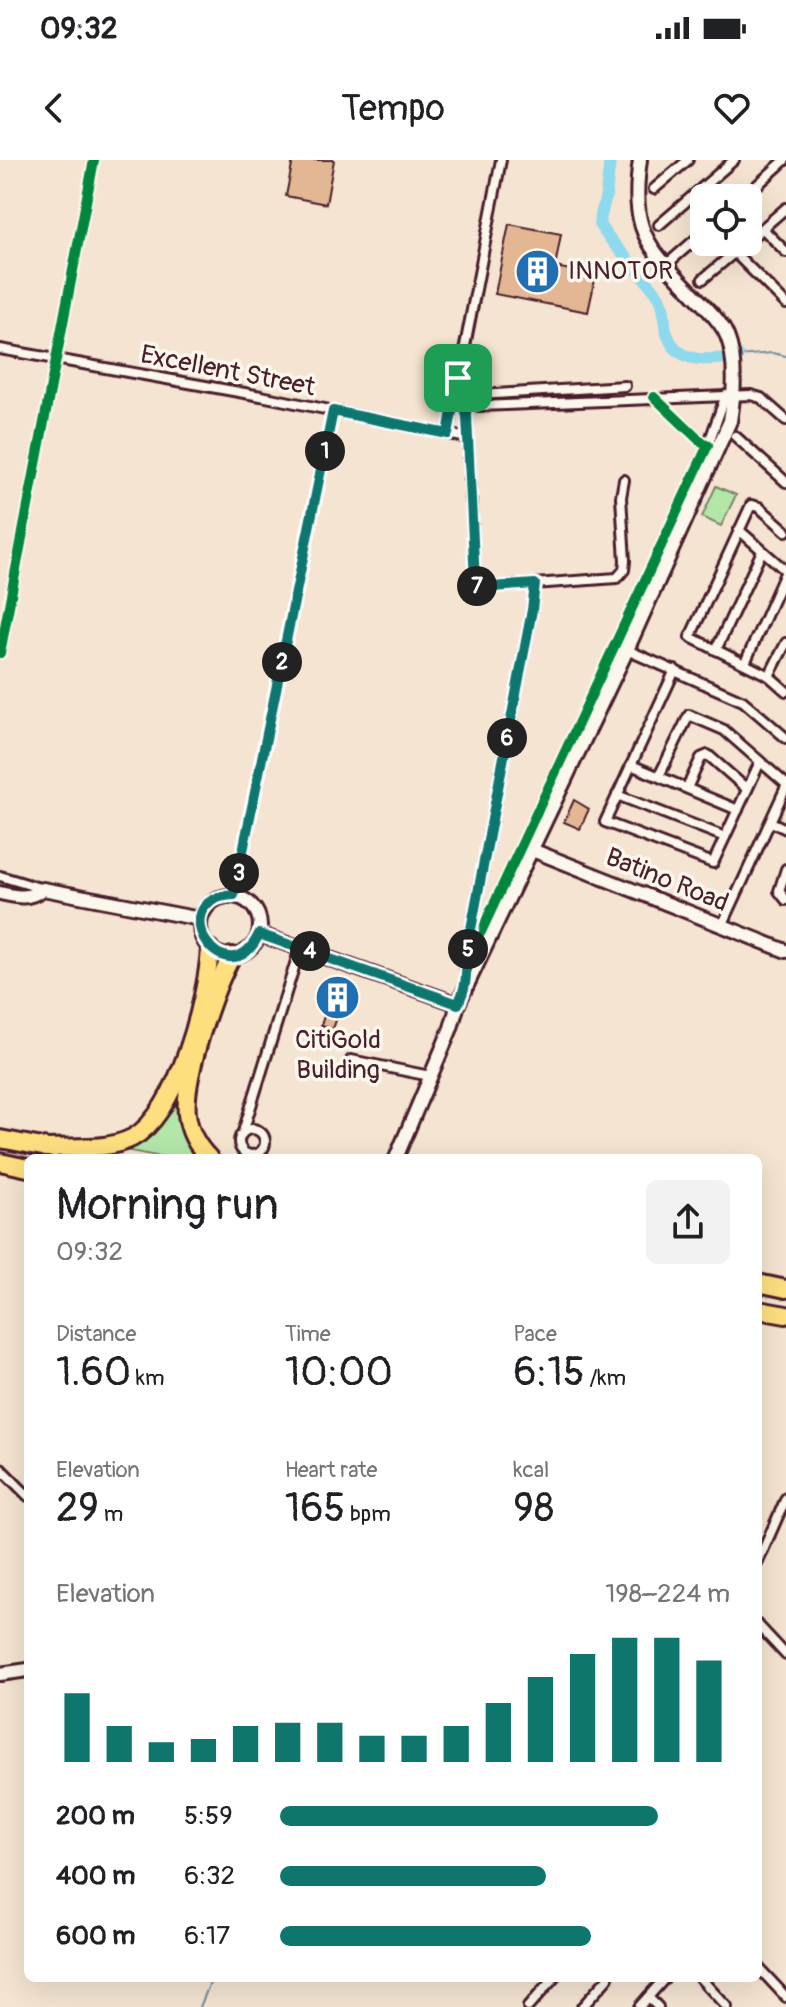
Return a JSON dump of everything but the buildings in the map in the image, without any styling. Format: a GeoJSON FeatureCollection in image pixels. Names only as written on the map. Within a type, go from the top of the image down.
{"type":"FeatureCollection","features":[{"type":"Feature","properties":{"kind":"highway"},"geometry":{"type":"LineString","coordinates":[[46,1148],[113,1145],[143,1131],[155,1119],[174,1086],[191,1035],[208,974],[210,949]]}},
{"type":"Feature","properties":{"kind":"highway"},"geometry":{"type":"LineString","coordinates":[[206,1154],[191,1132],[187,1094],[220,978],[232,956]]}},
{"type":"Feature","properties":{"kind":"highway"},"geometry":{"type":"LineString","coordinates":[[0,1139],[78,1154]]}},
{"type":"Feature","properties":{"kind":"highway"},"geometry":{"type":"LineString","coordinates":[[0,1162],[24,1167]]}},
{"type":"Feature","properties":{"kind":"highway"},"geometry":{"type":"LineString","coordinates":[[762,1284],[786,1289]]}},
{"type":"Feature","properties":{"kind":"highway"},"geometry":{"type":"LineString","coordinates":[[762,1311],[786,1315]]}},
{"type":"Feature","properties":{"kind":"main road"},"geometry":{"type":"LineString","coordinates":[[398,1154],[451,1028],[458,1004],[627,650],[725,434],[732,380],[729,342],[717,320],[649,246],[637,215],[635,200],[640,160]]}},
{"type":"Feature","properties":{"kind":"main road","name":"Batino Road"},"geometry":{"type":"LineString","coordinates":[[532,850],[786,951]]}},
{"type":"Feature","properties":{"kind":"main road"},"geometry":{"type":"LineString","coordinates":[[0,893],[23,898],[43,889],[200,919]]}},
{"type":"Feature","properties":{"kind":"main road"},"geometry":{"type":"LineString","coordinates":[[234,895],[256,909],[260,921],[259,934],[249,950],[232,956],[210,949],[201,936],[200,919],[216,898],[234,895]]}},
{"type":"Feature","properties":{"kind":"main road"},"geometry":{"type":"LineString","coordinates":[[259,934],[458,1004]]}},
{"type":"Feature","properties":{"kind":"main road"},"geometry":{"type":"LineString","coordinates":[[0,1674],[24,1671]]}},
{"type":"Feature","properties":{"kind":"street"},"geometry":{"type":"LineString","coordinates":[[0,653],[94,160]]}},
{"type":"Feature","properties":{"kind":"street"},"geometry":{"type":"LineString","coordinates":[[448,434],[501,160]]}},
{"type":"Feature","properties":{"kind":"street"},"geometry":{"type":"LineString","coordinates":[[654,189],[688,160]]}},
{"type":"Feature","properties":{"kind":"street"},"geometry":{"type":"LineString","coordinates":[[659,225],[734,160]]}},
{"type":"Feature","properties":{"kind":"street"},"geometry":{"type":"LineString","coordinates":[[758,184],[785,160]]}},
{"type":"Feature","properties":{"kind":"street"},"geometry":{"type":"LineString","coordinates":[[786,208],[762,228],[786,252]]}},
{"type":"Feature","properties":{"kind":"street"},"geometry":{"type":"LineString","coordinates":[[666,265],[690,244]]}},
{"type":"Feature","properties":{"kind":"street"},"geometry":{"type":"LineString","coordinates":[[703,279],[731,256]]}},
{"type":"Feature","properties":{"kind":"street"},"geometry":{"type":"LineString","coordinates":[[738,256],[786,304]]}},
{"type":"Feature","properties":{"kind":"street","name":"Excellent Street"},"geometry":{"type":"LineString","coordinates":[[0,349],[467,438]]}},
{"type":"Feature","properties":{"kind":"street"},"geometry":{"type":"LineString","coordinates":[[458,378],[464,396],[475,582],[478,588],[617,578],[624,570],[621,497],[624,480]]}},
{"type":"Feature","properties":{"kind":"street"},"geometry":{"type":"LineString","coordinates":[[464,396],[625,386]]}},
{"type":"Feature","properties":{"kind":"street"},"geometry":{"type":"LineString","coordinates":[[468,945],[481,932],[729,395]]}},
{"type":"Feature","properties":{"kind":"street"},"geometry":{"type":"LineString","coordinates":[[479,406],[654,397],[756,396],[786,420]]}},
{"type":"Feature","properties":{"kind":"street"},"geometry":{"type":"LineString","coordinates":[[654,397],[708,445]]}},
{"type":"Feature","properties":{"kind":"street"},"geometry":{"type":"LineString","coordinates":[[234,895],[333,411]]}},
{"type":"Feature","properties":{"kind":"street"},"geometry":{"type":"LineString","coordinates":[[735,436],[786,482]]}},
{"type":"Feature","properties":{"kind":"street"},"geometry":{"type":"LineString","coordinates":[[786,531],[759,507],[751,505],[690,637],[769,676],[786,691]]}},
{"type":"Feature","properties":{"kind":"street"},"geometry":{"type":"LineString","coordinates":[[739,530],[786,571],[745,663]]}},
{"type":"Feature","properties":{"kind":"street"},"geometry":{"type":"LineString","coordinates":[[716,650],[762,551]]}},
{"type":"Feature","properties":{"kind":"street"},"geometry":{"type":"LineString","coordinates":[[468,983],[465,966],[468,945],[535,584]]}},
{"type":"Feature","properties":{"kind":"street"},"geometry":{"type":"LineString","coordinates":[[769,676],[785,648]]}},
{"type":"Feature","properties":{"kind":"street"},"geometry":{"type":"LineString","coordinates":[[627,650],[743,701],[786,738]]}},
{"type":"Feature","properties":{"kind":"street"},"geometry":{"type":"LineString","coordinates":[[675,670],[605,822],[713,863],[760,762]]}},
{"type":"Feature","properties":{"kind":"street"},"geometry":{"type":"LineString","coordinates":[[659,776],[689,715],[724,730],[786,786],[722,926]]}},
{"type":"Feature","properties":{"kind":"street"},"geometry":{"type":"LineString","coordinates":[[687,788],[701,758],[708,755],[747,789]]}},
{"type":"Feature","properties":{"kind":"street"},"geometry":{"type":"LineString","coordinates":[[631,765],[738,810]]}},
{"type":"Feature","properties":{"kind":"street"},"geometry":{"type":"LineString","coordinates":[[617,795],[725,837]]}},
{"type":"Feature","properties":{"kind":"street"},"geometry":{"type":"LineString","coordinates":[[771,822],[786,829]]}},
{"type":"Feature","properties":{"kind":"street"},"geometry":{"type":"LineString","coordinates":[[786,869],[779,892],[786,900]]}},
{"type":"Feature","properties":{"kind":"street"},"geometry":{"type":"LineString","coordinates":[[0,876],[43,889]]}},
{"type":"Feature","properties":{"kind":"street"},"geometry":{"type":"LineString","coordinates":[[243,1132],[300,948]]}},
{"type":"Feature","properties":{"kind":"street"},"geometry":{"type":"LineString","coordinates":[[351,1060],[430,1076]]}},
{"type":"Feature","properties":{"kind":"street"},"geometry":{"type":"LineString","coordinates":[[0,1468],[24,1492]]}},
{"type":"Feature","properties":{"kind":"street"},"geometry":{"type":"LineString","coordinates":[[762,1553],[786,1498]]}},
{"type":"Feature","properties":{"kind":"street"},"geometry":{"type":"LineString","coordinates":[[762,1629],[786,1655]]}},
{"type":"Feature","properties":{"kind":"street"},"geometry":{"type":"LineString","coordinates":[[762,1971],[786,1997]]}},
{"type":"Feature","properties":{"kind":"street"},"geometry":{"type":"LineString","coordinates":[[528,2007],[550,1982]]}},
{"type":"Feature","properties":{"kind":"street"},"geometry":{"type":"LineString","coordinates":[[582,2007],[604,1982]]}},
{"type":"Feature","properties":{"kind":"street"},"geometry":{"type":"LineString","coordinates":[[639,2007],[661,1982]]}},
{"type":"Feature","properties":{"kind":"street"},"geometry":{"type":"LineString","coordinates":[[704,1982],[727,2007]]}},
{"type":"Feature","properties":{"kind":"street"},"geometry":{"type":"LineString","coordinates":[[648,1997],[658,2007]]}},
{"type":"Feature","properties":{"kind":"green space"},"geometry":{"type":"Polygon","coordinates":[[[716,486],[736,495],[721,526],[702,517],[716,486]]]}},
{"type":"Feature","properties":{"kind":"green space"},"geometry":{"type":"Polygon","coordinates":[[[181,1091],[181,1119],[199,1154],[146,1154],[119,1149],[181,1091]]]}},
{"type":"Feature","properties":{"kind":"waterway"},"geometry":{"type":"LineString","coordinates":[[610,160],[599,224],[661,299],[671,342],[677,350],[695,358],[738,356]]}},
{"type":"Feature","properties":{"kind":"waterway"},"geometry":{"type":"LineString","coordinates":[[739,356],[772,353],[786,356]]}},
{"type":"Feature","properties":{"kind":"waterway"},"geometry":{"type":"LineString","coordinates":[[200,2007],[210,1982]]}},
{"type":"Feature","properties":{"kind":"cycle path"},"geometry":{"type":"LineString","coordinates":[[0,653],[94,160]]}},
{"type":"Feature","properties":{"kind":"cycle path"},"geometry":{"type":"LineString","coordinates":[[468,945],[481,932],[708,445],[654,397]]}},
{"type":"Feature","properties":{"kind":"cycle path"},"geometry":{"type":"LineString","coordinates":[[234,895],[333,411]]}},
{"type":"Feature","properties":{"kind":"place","name":"INNOTOR"},"geometry":{"type":"Point","coordinates":[537,271]}},
{"type":"Feature","properties":{"kind":"place","name":"CitiGold Building"},"geometry":{"type":"Point","coordinates":[338,997]}},
{"type":"Feature","properties":{"kind":"route"},"geometry":{"type":"LineString","coordinates":[[458,378],[467,417],[475,582],[478,588],[535,584],[468,945],[465,966],[468,983],[458,1004],[259,934],[249,950],[224,956],[204,943],[199,928],[203,911],[209,904],[216,898],[234,895],[333,411],[448,434],[458,378]]}}]}
